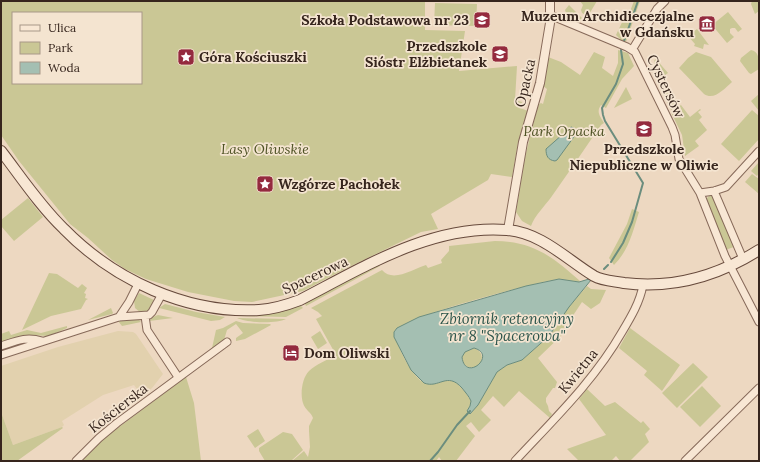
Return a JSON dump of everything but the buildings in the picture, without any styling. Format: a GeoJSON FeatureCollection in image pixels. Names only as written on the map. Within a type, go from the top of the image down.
{"type":"FeatureCollection","features":[{"type":"Feature","properties":{"kind":"main road","name":"Spacerowa"},"geometry":{"type":"LineString","coordinates":[[1,151],[38,200],[63,228],[91,253],[138,284],[162,294],[214,308],[260,310],[273,308],[300,300],[400,250],[422,241],[469,232],[508,230],[522,233],[539,239],[558,250],[593,275],[608,281],[643,285],[688,281],[730,265],[759,250]]}},
{"type":"Feature","properties":{"kind":"street","name":"Opacka"},"geometry":{"type":"LineString","coordinates":[[508,230],[523,142],[540,83],[550,15],[550,1]]}},
{"type":"Feature","properties":{"kind":"street"},"geometry":{"type":"LineString","coordinates":[[632,50],[664,1]]}},
{"type":"Feature","properties":{"kind":"street","name":"Cystersów"},"geometry":{"type":"LineString","coordinates":[[550,15],[632,50],[638,58],[672,127],[675,135],[679,159],[700,193],[725,256],[759,322]]}},
{"type":"Feature","properties":{"kind":"street"},"geometry":{"type":"LineString","coordinates":[[700,193],[726,187],[759,150]]}},
{"type":"Feature","properties":{"kind":"street"},"geometry":{"type":"LineString","coordinates":[[714,191],[743,259]]}},
{"type":"Feature","properties":{"kind":"street"},"geometry":{"type":"LineString","coordinates":[[497,230],[510,217]]}},
{"type":"Feature","properties":{"kind":"street"},"geometry":{"type":"LineString","coordinates":[[119,317],[138,284]]}},
{"type":"Feature","properties":{"kind":"street","name":"Kwietna"},"geometry":{"type":"LineString","coordinates":[[515,461],[570,402],[609,354],[628,323],[641,296],[643,285]]}},
{"type":"Feature","properties":{"kind":"street"},"geometry":{"type":"LineString","coordinates":[[1,356],[42,341],[119,317],[135,315],[145,316],[152,312],[162,294]]}},
{"type":"Feature","properties":{"kind":"street"},"geometry":{"type":"LineString","coordinates":[[129,302],[135,315]]}},
{"type":"Feature","properties":{"kind":"street"},"geometry":{"type":"LineString","coordinates":[[145,316],[147,330],[178,377]]}},
{"type":"Feature","properties":{"kind":"street"},"geometry":{"type":"LineString","coordinates":[[1,346],[25,338],[42,341]]}},
{"type":"Feature","properties":{"kind":"street","name":"Kościerska"},"geometry":{"type":"LineString","coordinates":[[76,461],[109,429],[227,342]]}},
{"type":"Feature","properties":{"kind":"street"},"geometry":{"type":"LineString","coordinates":[[685,461],[759,388]]}},
{"type":"Feature","properties":{"kind":"shaded area"},"geometry":{"type":"Polygon","coordinates":[[[118,331],[133,332],[136,334],[163,374],[152,388],[142,396],[134,385],[103,395],[62,421],[64,425],[62,427],[13,445],[1,412],[1,366],[58,347],[118,331]]]}},
{"type":"Feature","properties":{"kind":"green space","name":"Lasy Oliwskie"},"geometry":{"type":"Polygon","coordinates":[[[1,1],[425,1],[425,30],[465,31],[459,71],[517,66],[515,100],[522,102],[520,108],[528,111],[518,143],[512,177],[491,174],[488,180],[431,214],[438,229],[421,232],[303,291],[252,302],[234,301],[188,292],[146,279],[125,269],[112,260],[70,224],[19,161],[1,135],[1,1]]]}},
{"type":"Feature","properties":{"kind":"green space"},"geometry":{"type":"Polygon","coordinates":[[[580,1],[597,1],[588,16],[582,13],[581,10],[583,5],[580,1]]]}},
{"type":"Feature","properties":{"kind":"green space"},"geometry":{"type":"Polygon","coordinates":[[[634,1],[640,1],[626,42],[616,35],[625,16],[629,18],[634,1]]]}},
{"type":"Feature","properties":{"kind":"green space"},"geometry":{"type":"Polygon","coordinates":[[[752,1],[759,1],[759,11],[755,14],[751,4],[752,1]]]}},
{"type":"Feature","properties":{"kind":"green space"},"geometry":{"type":"Polygon","coordinates":[[[435,3],[477,4],[476,26],[434,25],[435,3]]]}},
{"type":"Feature","properties":{"kind":"green space"},"geometry":{"type":"Polygon","coordinates":[[[569,5],[582,18],[580,20],[566,13],[565,10],[569,5]]]}},
{"type":"Feature","properties":{"kind":"green space"},"geometry":{"type":"Polygon","coordinates":[[[728,12],[742,29],[738,32],[735,28],[730,29],[730,33],[734,37],[727,43],[712,25],[728,12]]]}},
{"type":"Feature","properties":{"kind":"green space"},"geometry":{"type":"Polygon","coordinates":[[[697,29],[709,45],[704,44],[703,49],[694,46],[695,44],[688,36],[697,29]]]}},
{"type":"Feature","properties":{"kind":"green space","name":"Park Opacka"},"geometry":{"type":"Polygon","coordinates":[[[618,50],[628,53],[634,66],[622,79],[606,108],[601,105],[599,112],[604,123],[601,125],[531,226],[522,221],[516,212],[525,157],[538,105],[541,103],[543,104],[547,89],[543,86],[548,57],[561,62],[580,75],[594,52],[605,57],[602,68],[613,76],[618,63],[618,50]]]}},
{"type":"Feature","properties":{"kind":"green space"},"geometry":{"type":"Polygon","coordinates":[[[751,50],[757,55],[759,60],[759,69],[751,74],[740,61],[741,58],[751,50]]]}},
{"type":"Feature","properties":{"kind":"green space"},"geometry":{"type":"Polygon","coordinates":[[[696,52],[711,57],[732,82],[715,95],[708,96],[704,94],[679,68],[696,52]]]}},
{"type":"Feature","properties":{"kind":"green space"},"geometry":{"type":"Polygon","coordinates":[[[656,59],[668,73],[659,79],[654,61],[656,59]]]}},
{"type":"Feature","properties":{"kind":"green space"},"geometry":{"type":"Polygon","coordinates":[[[664,85],[679,104],[671,110],[661,89],[664,85]]]}},
{"type":"Feature","properties":{"kind":"green space"},"geometry":{"type":"Polygon","coordinates":[[[626,87],[632,99],[614,108],[626,87]]]}},
{"type":"Feature","properties":{"kind":"green space"},"geometry":{"type":"Polygon","coordinates":[[[759,94],[759,111],[751,101],[759,94]]]}},
{"type":"Feature","properties":{"kind":"green space"},"geometry":{"type":"Polygon","coordinates":[[[681,105],[690,117],[700,109],[701,110],[698,112],[702,117],[699,120],[707,130],[695,141],[699,146],[685,156],[682,135],[671,112],[681,105]]]}},
{"type":"Feature","properties":{"kind":"green space"},"geometry":{"type":"Polygon","coordinates":[[[752,110],[759,116],[759,139],[739,161],[721,144],[752,110]]]}},
{"type":"Feature","properties":{"kind":"green space"},"geometry":{"type":"Polygon","coordinates":[[[759,162],[759,173],[757,176],[751,171],[759,162]]]}},
{"type":"Feature","properties":{"kind":"green space"},"geometry":{"type":"Polygon","coordinates":[[[752,174],[759,179],[759,194],[745,182],[752,174]]]}},
{"type":"Feature","properties":{"kind":"green space"},"geometry":{"type":"Polygon","coordinates":[[[709,196],[712,196],[734,247],[725,250],[706,199],[709,196]]]}},
{"type":"Feature","properties":{"kind":"green space"},"geometry":{"type":"Polygon","coordinates":[[[28,198],[43,217],[14,241],[1,226],[1,220],[28,198]]]}},
{"type":"Feature","properties":{"kind":"green space"},"geometry":{"type":"Polygon","coordinates":[[[632,209],[639,212],[635,226],[627,247],[614,265],[609,258],[627,224],[632,209]]]}},
{"type":"Feature","properties":{"kind":"green space"},"geometry":{"type":"Polygon","coordinates":[[[495,241],[521,244],[542,252],[580,281],[559,279],[543,282],[463,303],[418,318],[403,326],[394,332],[396,339],[408,365],[421,381],[449,380],[456,382],[471,401],[467,411],[470,414],[478,405],[497,372],[507,365],[522,360],[538,346],[553,331],[567,309],[587,286],[591,289],[606,290],[600,303],[591,309],[582,302],[564,327],[567,330],[538,358],[557,382],[555,388],[553,388],[546,398],[549,411],[552,414],[550,418],[519,391],[504,407],[493,396],[481,410],[491,420],[479,432],[471,422],[466,426],[475,436],[456,461],[442,461],[439,457],[436,461],[292,461],[304,451],[308,457],[310,447],[309,426],[313,418],[304,405],[302,399],[302,386],[305,378],[309,371],[318,364],[336,355],[316,319],[322,316],[311,308],[382,270],[387,274],[397,275],[426,265],[428,268],[442,263],[441,260],[449,251],[449,246],[495,241]]]}},
{"type":"Feature","properties":{"kind":"green space"},"geometry":{"type":"Polygon","coordinates":[[[378,265],[380,266],[306,306],[305,301],[378,265]]]}},
{"type":"Feature","properties":{"kind":"green space"},"geometry":{"type":"Polygon","coordinates":[[[49,273],[57,274],[78,288],[82,284],[87,288],[84,293],[86,294],[85,298],[88,299],[81,309],[51,316],[22,330],[49,273]]]}},
{"type":"Feature","properties":{"kind":"green space"},"geometry":{"type":"Polygon","coordinates":[[[139,293],[154,300],[147,312],[141,313],[135,308],[134,301],[139,293]]]}},
{"type":"Feature","properties":{"kind":"green space"},"geometry":{"type":"Polygon","coordinates":[[[165,304],[196,312],[225,317],[220,320],[211,321],[159,308],[165,304]]]}},
{"type":"Feature","properties":{"kind":"green space"},"geometry":{"type":"Polygon","coordinates":[[[299,304],[303,308],[286,317],[237,316],[274,313],[299,304]]]}},
{"type":"Feature","properties":{"kind":"green space"},"geometry":{"type":"Polygon","coordinates":[[[111,308],[112,314],[88,320],[111,308]]]}},
{"type":"Feature","properties":{"kind":"green space"},"geometry":{"type":"Polygon","coordinates":[[[158,315],[173,318],[149,321],[158,315]]]}},
{"type":"Feature","properties":{"kind":"green space"},"geometry":{"type":"Polygon","coordinates":[[[237,318],[286,319],[276,322],[262,322],[248,321],[237,318]]]}},
{"type":"Feature","properties":{"kind":"green space"},"geometry":{"type":"Polygon","coordinates":[[[125,319],[138,319],[141,322],[122,326],[118,321],[125,319]]]}},
{"type":"Feature","properties":{"kind":"green space"},"geometry":{"type":"Polygon","coordinates":[[[236,321],[271,325],[245,339],[236,341],[236,338],[243,333],[236,324],[227,330],[224,340],[213,349],[216,330],[236,321]]]}},
{"type":"Feature","properties":{"kind":"green space"},"geometry":{"type":"Polygon","coordinates":[[[67,326],[67,328],[49,336],[26,335],[1,343],[1,334],[9,331],[11,335],[27,330],[41,333],[67,326]]]}},
{"type":"Feature","properties":{"kind":"green space"},"geometry":{"type":"Polygon","coordinates":[[[630,328],[680,365],[662,391],[644,375],[647,371],[619,348],[630,328]]]}},
{"type":"Feature","properties":{"kind":"green space"},"geometry":{"type":"Polygon","coordinates":[[[320,331],[327,343],[318,349],[311,337],[320,331]]]}},
{"type":"Feature","properties":{"kind":"green space"},"geometry":{"type":"Polygon","coordinates":[[[472,348],[479,351],[482,358],[479,365],[472,368],[465,365],[462,358],[465,351],[472,348]]]}},
{"type":"Feature","properties":{"kind":"green space"},"geometry":{"type":"Polygon","coordinates":[[[693,363],[708,377],[677,408],[662,393],[693,363]]]}},
{"type":"Feature","properties":{"kind":"green space"},"geometry":{"type":"Polygon","coordinates":[[[186,377],[194,403],[201,461],[82,461],[103,439],[186,377]]]}},
{"type":"Feature","properties":{"kind":"green space"},"geometry":{"type":"Polygon","coordinates":[[[702,386],[721,406],[700,427],[680,407],[702,386]]]}},
{"type":"Feature","properties":{"kind":"green space"},"geometry":{"type":"Polygon","coordinates":[[[587,389],[605,406],[615,402],[641,423],[643,421],[650,429],[645,434],[649,442],[630,461],[620,461],[616,456],[611,461],[579,461],[567,449],[606,435],[579,399],[587,389]]]}},
{"type":"Feature","properties":{"kind":"green space"},"geometry":{"type":"Polygon","coordinates":[[[1,412],[13,445],[62,427],[63,428],[17,461],[1,461],[1,412]]]}},
{"type":"Feature","properties":{"kind":"green space"},"geometry":{"type":"Polygon","coordinates":[[[258,429],[265,441],[255,448],[247,436],[258,429]]]}},
{"type":"Feature","properties":{"kind":"green space"},"geometry":{"type":"Polygon","coordinates":[[[283,432],[292,434],[303,450],[291,461],[265,461],[259,451],[259,448],[283,432]]]}},
{"type":"Feature","properties":{"kind":"water"},"geometry":{"type":"Polygon","coordinates":[[[571,127],[576,130],[576,134],[557,160],[555,161],[549,159],[546,149],[571,127]]]}},
{"type":"Feature","properties":{"kind":"water","name":"Zbiornik retencyjny nr 8 \"Spacerowa\""},"geometry":{"type":"Polygon","coordinates":[[[559,279],[579,282],[589,279],[591,280],[569,307],[549,336],[522,360],[507,365],[497,372],[478,405],[470,414],[467,411],[471,401],[457,383],[447,381],[434,384],[424,383],[411,370],[394,337],[394,332],[397,328],[419,317],[526,286],[559,279]],[[474,348],[465,352],[462,357],[464,364],[469,368],[478,365],[482,361],[483,356],[480,351],[474,348]]]}},
{"type":"Feature","properties":{"kind":"waterway"},"geometry":{"type":"LineString","coordinates":[[624,41],[638,1]]}},
{"type":"Feature","properties":{"kind":"waterway"},"geometry":{"type":"LineString","coordinates":[[611,262],[623,243],[632,222],[643,183],[605,121],[603,115],[602,108],[616,84],[623,64],[621,50]]}},
{"type":"Feature","properties":{"kind":"waterway"},"geometry":{"type":"LineString","coordinates":[[604,269],[608,265]]}},
{"type":"Feature","properties":{"kind":"waterway"},"geometry":{"type":"LineString","coordinates":[[430,461],[457,425],[470,411]]}},
{"type":"Feature","properties":{"kind":"place","name":"Szkoła Podstawowa nr 23"},"geometry":{"type":"Point","coordinates":[482,20]}},
{"type":"Feature","properties":{"kind":"place","name":"Muzeum Archidiecezjalne w Gdańsku"},"geometry":{"type":"Point","coordinates":[707,24]}},
{"type":"Feature","properties":{"kind":"place","name":"Przedszkole Sióstr Elżbietanek"},"geometry":{"type":"Point","coordinates":[500,54]}},
{"type":"Feature","properties":{"kind":"place","name":"Góra Kościuszki"},"geometry":{"type":"Point","coordinates":[186,57]}},
{"type":"Feature","properties":{"kind":"place","name":"Przedszkole Niepubliczne w Oliwie"},"geometry":{"type":"Point","coordinates":[644,129]}},
{"type":"Feature","properties":{"kind":"place","name":"Wzgórze Pachołek"},"geometry":{"type":"Point","coordinates":[265,184]}},
{"type":"Feature","properties":{"kind":"place","name":"Dom Oliwski"},"geometry":{"type":"Point","coordinates":[291,353]}}]}
